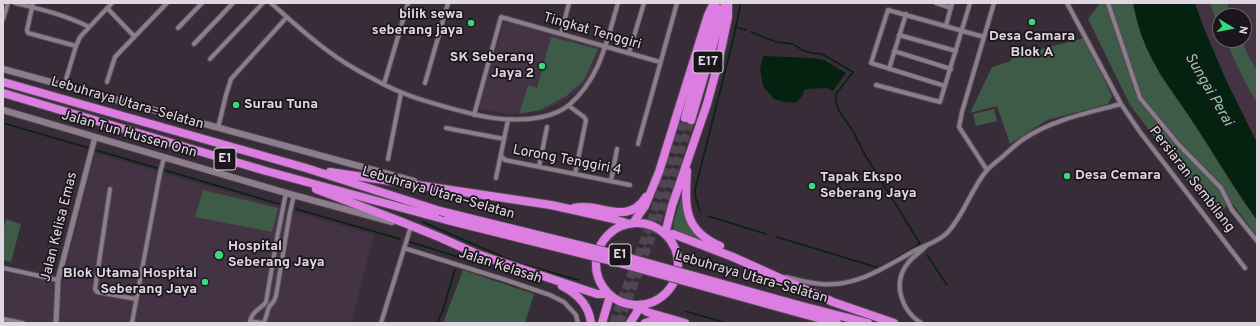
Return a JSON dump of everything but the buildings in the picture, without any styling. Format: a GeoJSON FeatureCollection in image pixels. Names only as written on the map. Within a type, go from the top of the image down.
{"type":"FeatureCollection","features":[{"type":"Feature","properties":{"kind":"highway","name":"E17"},"geometry":{"type":"LineString","coordinates":[[716,3],[688,119],[727,3]]}},
{"type":"Feature","properties":{"kind":"highway"},"geometry":{"type":"LineString","coordinates":[[602,323],[608,302],[608,295],[599,281],[596,271],[598,252],[602,243],[611,232],[631,223],[645,206],[659,172],[708,15],[716,3]]}},
{"type":"Feature","properties":{"kind":"highway"},"geometry":{"type":"LineString","coordinates":[[666,234],[672,206],[707,104],[718,64],[728,17],[727,3]]}},
{"type":"Feature","properties":{"kind":"highway","name":"Lebuhraya Utara–Selatan"},"geometry":{"type":"LineString","coordinates":[[3,82],[306,168],[440,211],[619,255],[797,308],[837,323]]}},
{"type":"Feature","properties":{"kind":"highway","name":"Lebuhraya Utara–Selatan"},"geometry":{"type":"LineString","coordinates":[[3,93],[266,171],[447,220],[797,308],[868,323]]}},
{"type":"Feature","properties":{"kind":"highway"},"geometry":{"type":"LineString","coordinates":[[687,161],[686,202],[690,219],[696,229],[704,237],[727,250],[733,256]]}},
{"type":"Feature","properties":{"kind":"highway"},"geometry":{"type":"LineString","coordinates":[[266,171],[362,206],[477,254],[597,294],[608,295],[623,304],[639,306],[652,303],[662,297],[670,289],[676,278],[678,267],[677,255],[673,244],[666,234],[648,224],[631,223],[551,205],[306,168]]}},
{"type":"Feature","properties":{"kind":"highway"},"geometry":{"type":"LineString","coordinates":[[569,210],[582,207],[620,213],[628,212],[636,208],[641,203],[652,188]]}},
{"type":"Feature","properties":{"kind":"highway"},"geometry":{"type":"LineString","coordinates":[[666,234],[673,234],[733,256],[833,302],[894,323]]}},
{"type":"Feature","properties":{"kind":"highway"},"geometry":{"type":"LineString","coordinates":[[553,279],[561,286],[574,292],[581,299],[588,311],[591,323]]}},
{"type":"Feature","properties":{"kind":"highway"},"geometry":{"type":"LineString","coordinates":[[639,306],[648,312],[685,323]]}},
{"type":"Feature","properties":{"kind":"highway"},"geometry":{"type":"LineString","coordinates":[[630,323],[639,306]]}},
{"type":"Feature","properties":{"kind":"highway"},"geometry":{"type":"LineString","coordinates":[[645,323],[654,320],[673,320]]}},
{"type":"Feature","properties":{"kind":"main road"},"geometry":{"type":"LineString","coordinates":[[3,69],[437,188]]}},
{"type":"Feature","properties":{"kind":"main road","name":"Jalan Tun Hussen Onn"},"geometry":{"type":"LineString","coordinates":[[3,110],[94,140],[411,226]]}},
{"type":"Feature","properties":{"kind":"street"},"geometry":{"type":"LineString","coordinates":[[3,19],[8,3]]}},
{"type":"Feature","properties":{"kind":"street"},"geometry":{"type":"LineString","coordinates":[[15,3],[33,5],[73,19],[89,27]]}},
{"type":"Feature","properties":{"kind":"street"},"geometry":{"type":"LineString","coordinates":[[64,86],[80,37],[112,3]]}},
{"type":"Feature","properties":{"kind":"street"},"geometry":{"type":"LineString","coordinates":[[107,82],[115,57],[167,3]]}},
{"type":"Feature","properties":{"kind":"street"},"geometry":{"type":"LineString","coordinates":[[178,28],[202,3]]}},
{"type":"Feature","properties":{"kind":"street"},"geometry":{"type":"LineString","coordinates":[[194,44],[233,3]]}},
{"type":"Feature","properties":{"kind":"street"},"geometry":{"type":"LineString","coordinates":[[210,59],[262,3]]}},
{"type":"Feature","properties":{"kind":"street"},"geometry":{"type":"LineString","coordinates":[[271,3],[318,44],[356,69],[402,93],[474,115],[508,120],[532,119],[544,116],[569,106],[579,96],[595,73],[601,60],[618,3]]}},
{"type":"Feature","properties":{"kind":"street"},"geometry":{"type":"LineString","coordinates":[[384,84],[408,3]]}},
{"type":"Feature","properties":{"kind":"street"},"geometry":{"type":"LineString","coordinates":[[425,84],[448,3]]}},
{"type":"Feature","properties":{"kind":"street"},"geometry":{"type":"LineString","coordinates":[[561,34],[569,3]]}},
{"type":"Feature","properties":{"kind":"street"},"geometry":{"type":"LineString","coordinates":[[629,53],[644,3]]}},
{"type":"Feature","properties":{"kind":"street"},"geometry":{"type":"LineString","coordinates":[[638,144],[677,3]]}},
{"type":"Feature","properties":{"kind":"street"},"geometry":{"type":"LineString","coordinates":[[936,3],[951,8]]}},
{"type":"Feature","properties":{"kind":"street"},"geometry":{"type":"LineString","coordinates":[[946,26],[952,3]]}},
{"type":"Feature","properties":{"kind":"street"},"geometry":{"type":"LineString","coordinates":[[876,85],[940,102],[970,3]]}},
{"type":"Feature","properties":{"kind":"street"},"geometry":{"type":"LineString","coordinates":[[987,170],[959,127],[994,3]]}},
{"type":"Feature","properties":{"kind":"street","name":"Persiaran Sembilang"},"geometry":{"type":"LineString","coordinates":[[1067,3],[1121,104],[1140,132],[1245,268]]}},
{"type":"Feature","properties":{"kind":"street"},"geometry":{"type":"LineString","coordinates":[[1108,3],[1140,98],[1179,145],[1221,188],[1232,210],[1257,241]]}},
{"type":"Feature","properties":{"kind":"street"},"geometry":{"type":"LineString","coordinates":[[33,5],[27,30],[28,33],[76,46]]}},
{"type":"Feature","properties":{"kind":"street"},"geometry":{"type":"LineString","coordinates":[[107,8],[134,36]]}},
{"type":"Feature","properties":{"kind":"street"},"geometry":{"type":"LineString","coordinates":[[946,86],[872,64],[871,62],[888,10],[984,37]]}},
{"type":"Feature","properties":{"kind":"street"},"geometry":{"type":"LineString","coordinates":[[889,69],[906,14]]}},
{"type":"Feature","properties":{"kind":"street"},"geometry":{"type":"LineString","coordinates":[[218,128],[231,79],[287,17]]}},
{"type":"Feature","properties":{"kind":"street","name":"Tingkat Tenggiri"},"geometry":{"type":"LineString","coordinates":[[474,115],[501,17],[660,62]]}},
{"type":"Feature","properties":{"kind":"street"},"geometry":{"type":"LineString","coordinates":[[899,35],[956,51]]}},
{"type":"Feature","properties":{"kind":"street"},"geometry":{"type":"LineString","coordinates":[[894,51],[951,69]]}},
{"type":"Feature","properties":{"kind":"street"},"geometry":{"type":"LineString","coordinates":[[388,159],[402,93]]}},
{"type":"Feature","properties":{"kind":"street"},"geometry":{"type":"LineString","coordinates":[[776,276],[832,285],[860,280],[944,236],[962,214],[974,189],[987,170],[1021,141],[1039,129],[1052,123],[1121,104]]}},
{"type":"Feature","properties":{"kind":"street"},"geometry":{"type":"LineString","coordinates":[[569,106],[586,120],[575,174]]}},
{"type":"Feature","properties":{"kind":"street"},"geometry":{"type":"LineString","coordinates":[[496,178],[508,120]]}},
{"type":"Feature","properties":{"kind":"street"},"geometry":{"type":"LineString","coordinates":[[539,167],[547,127]]}},
{"type":"Feature","properties":{"kind":"street"},"geometry":{"type":"LineString","coordinates":[[446,128],[504,139]]}},
{"type":"Feature","properties":{"kind":"street","name":"Jalan Kelisa Emas"},"geometry":{"type":"LineString","coordinates":[[56,323],[58,280],[94,140]]}},
{"type":"Feature","properties":{"kind":"street"},"geometry":{"type":"LineString","coordinates":[[611,181],[617,149]]}},
{"type":"Feature","properties":{"kind":"street","name":"Lorong Tenggiri 4"},"geometry":{"type":"LineString","coordinates":[[501,156],[505,160],[630,185]]}},
{"type":"Feature","properties":{"kind":"street"},"geometry":{"type":"LineString","coordinates":[[132,323],[164,158]]}},
{"type":"Feature","properties":{"kind":"street"},"geometry":{"type":"LineString","coordinates":[[110,190],[95,289],[97,292],[136,300]]}},
{"type":"Feature","properties":{"kind":"street"},"geometry":{"type":"LineString","coordinates":[[286,193],[266,302],[255,311],[251,316],[250,321],[264,323],[269,307],[276,296],[294,195]]}},
{"type":"Feature","properties":{"kind":"street"},"geometry":{"type":"LineString","coordinates":[[381,323],[411,226]]}},
{"type":"Feature","properties":{"kind":"street"},"geometry":{"type":"LineString","coordinates":[[277,238],[285,240]]}},
{"type":"Feature","properties":{"kind":"street"},"geometry":{"type":"LineString","coordinates":[[921,323],[911,316],[905,308],[900,295],[899,286],[902,273],[907,264],[926,246]]}},
{"type":"Feature","properties":{"kind":"street","name":"Jalan Kelasah"},"geometry":{"type":"LineString","coordinates":[[404,248],[550,295],[564,302],[576,315],[578,323]]}},
{"type":"Feature","properties":{"kind":"street"},"geometry":{"type":"LineString","coordinates":[[3,268],[58,280]]}},
{"type":"Feature","properties":{"kind":"street"},"geometry":{"type":"LineString","coordinates":[[270,275],[279,276]]}},
{"type":"Feature","properties":{"kind":"street"},"geometry":{"type":"LineString","coordinates":[[3,319],[23,323]]}},
{"type":"Feature","properties":{"kind":"shaded area"},"geometry":{"type":"Polygon","coordinates":[[[1100,3],[1133,3],[1139,28],[1159,73],[1257,220],[1257,236],[1232,203],[1214,215],[1130,105],[1088,19],[1100,3]]]}},
{"type":"Feature","properties":{"kind":"shaded area"},"geometry":{"type":"Polygon","coordinates":[[[1195,3],[1257,3],[1257,143],[1226,80],[1212,48],[1252,48],[1252,8],[1212,8],[1212,47],[1195,3]]]}},
{"type":"Feature","properties":{"kind":"shaded area"},"geometry":{"type":"Polygon","coordinates":[[[1210,3],[1227,3],[1229,8],[1212,8],[1210,3]]]}},
{"type":"Feature","properties":{"kind":"shaded area","name":"SK Seberang Jaya 2"},"geometry":{"type":"Polygon","coordinates":[[[504,21],[601,49],[586,83],[568,98],[542,111],[509,114],[478,109],[504,21]]]}},
{"type":"Feature","properties":{"kind":"shaded area"},"geometry":{"type":"Polygon","coordinates":[[[551,37],[598,49],[584,80],[566,96],[540,110],[519,114],[528,85],[537,88],[551,37]]]}},
{"type":"Feature","properties":{"kind":"shaded area"},"geometry":{"type":"Polygon","coordinates":[[[1084,38],[1112,96],[1108,104],[1047,120],[1010,144],[997,106],[970,113],[992,67],[1011,61],[1011,57],[1084,38]]]}},
{"type":"Feature","properties":{"kind":"shaded area"},"geometry":{"type":"Polygon","coordinates":[[[1229,48],[1245,48],[1257,71],[1257,103],[1229,48]]]}},
{"type":"Feature","properties":{"kind":"shaded area"},"geometry":{"type":"Polygon","coordinates":[[[994,109],[997,121],[976,126],[973,114],[994,109]]]}},
{"type":"Feature","properties":{"kind":"shaded area","name":"Hospital Seberang Jaya"},"geometry":{"type":"Polygon","coordinates":[[[95,153],[374,235],[351,323],[3,323],[3,272],[63,284],[95,153]]]}},
{"type":"Feature","properties":{"kind":"shaded area"},"geometry":{"type":"Polygon","coordinates":[[[684,188],[683,203],[713,247],[673,232],[674,221],[684,188]]]}},
{"type":"Feature","properties":{"kind":"shaded area"},"geometry":{"type":"Polygon","coordinates":[[[203,190],[278,208],[272,232],[195,217],[203,190]]]}},
{"type":"Feature","properties":{"kind":"shaded area"},"geometry":{"type":"Polygon","coordinates":[[[6,219],[21,224],[11,262],[3,260],[3,230],[6,219]]]}},
{"type":"Feature","properties":{"kind":"shaded area"},"geometry":{"type":"Polygon","coordinates":[[[463,270],[534,294],[525,323],[443,323],[463,270]]]}},
{"type":"Feature","properties":{"kind":"water","name":"Sungai Perai"},"geometry":{"type":"Polygon","coordinates":[[[1133,3],[1195,3],[1226,80],[1257,143],[1257,220],[1169,87],[1151,57],[1138,25],[1133,3]]]}},
{"type":"Feature","properties":{"kind":"water"},"geometry":{"type":"Polygon","coordinates":[[[763,56],[812,58],[824,60],[846,73],[833,91],[827,88],[805,89],[801,98],[795,103],[784,102],[774,99],[763,86],[760,69],[763,56]]]}},
{"type":"Feature","properties":{"kind":"waterway"},"geometry":{"type":"LineString","coordinates":[[700,211],[695,190],[741,3]]}},
{"type":"Feature","properties":{"kind":"waterway"},"geometry":{"type":"LineString","coordinates":[[736,27],[746,30]]}},
{"type":"Feature","properties":{"kind":"waterway"},"geometry":{"type":"LineString","coordinates":[[751,32],[776,42],[793,44],[802,50],[822,54],[853,72],[836,94],[836,101],[839,111],[853,131],[864,153],[922,247]]}},
{"type":"Feature","properties":{"kind":"waterway"},"geometry":{"type":"LineString","coordinates":[[3,123],[157,168]]}},
{"type":"Feature","properties":{"kind":"waterway"},"geometry":{"type":"LineString","coordinates":[[164,170],[279,204]]}},
{"type":"Feature","properties":{"kind":"waterway"},"geometry":{"type":"LineString","coordinates":[[296,209],[400,239]]}},
{"type":"Feature","properties":{"kind":"waterway"},"geometry":{"type":"LineString","coordinates":[[708,216],[766,234]]}},
{"type":"Feature","properties":{"kind":"waterway"},"geometry":{"type":"LineString","coordinates":[[423,222],[512,261],[578,280]]}},
{"type":"Feature","properties":{"kind":"waterway"},"geometry":{"type":"LineString","coordinates":[[777,237],[879,268],[920,244]]}},
{"type":"Feature","properties":{"kind":"waterway"},"geometry":{"type":"LineString","coordinates":[[407,241],[471,261]]}},
{"type":"Feature","properties":{"kind":"waterway"},"geometry":{"type":"LineString","coordinates":[[927,255],[947,285]]}},
{"type":"Feature","properties":{"kind":"waterway"},"geometry":{"type":"LineString","coordinates":[[437,323],[443,310],[455,269]]}},
{"type":"Feature","properties":{"kind":"waterway"},"geometry":{"type":"LineString","coordinates":[[685,311],[726,323]]}},
{"type":"Feature","properties":{"kind":"tunnel"},"geometry":{"type":"LineString","coordinates":[[613,323],[651,221],[685,118]]}},
{"type":"Feature","properties":{"kind":"tunnel"},"geometry":{"type":"LineString","coordinates":[[620,323],[662,209],[691,120]]}},
{"type":"Feature","properties":{"kind":"place","name":"Desa Camara Blok A"},"geometry":{"type":"Point","coordinates":[1032,22]}},
{"type":"Feature","properties":{"kind":"place","name":"bilik sewa seberang jaya"},"geometry":{"type":"Point","coordinates":[471,23]}},
{"type":"Feature","properties":{"kind":"place","name":"SK Seberang Jaya 2"},"geometry":{"type":"Point","coordinates":[542,66]}},
{"type":"Feature","properties":{"kind":"place","name":"Surau Tuna"},"geometry":{"type":"Point","coordinates":[236,105]}},
{"type":"Feature","properties":{"kind":"place","name":"Desa Cemara"},"geometry":{"type":"Point","coordinates":[1067,176]}},
{"type":"Feature","properties":{"kind":"place","name":"Tapak Ekspo Seberang Jaya"},"geometry":{"type":"Point","coordinates":[812,186]}},
{"type":"Feature","properties":{"kind":"place","name":"Hospital Seberang Jaya"},"geometry":{"type":"Point","coordinates":[219,255]}},
{"type":"Feature","properties":{"kind":"place","name":"Blok Utama Hospital Seberang Jaya"},"geometry":{"type":"Point","coordinates":[205,282]}}]}
